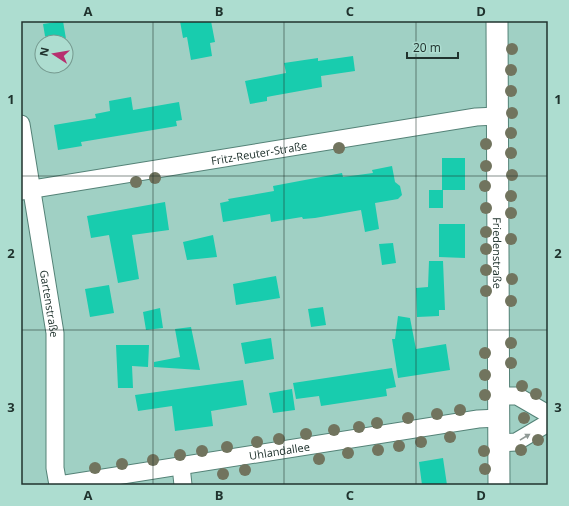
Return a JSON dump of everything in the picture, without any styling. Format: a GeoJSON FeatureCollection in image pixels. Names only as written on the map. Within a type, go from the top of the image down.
{"type":"FeatureCollection","features":[{"type":"Feature","properties":{"kind":"street","name":"Friedenstraße"},"geometry":{"type":"LineString","coordinates":[[497,21],[498,485]]}},
{"type":"Feature","properties":{"kind":"street","name":"Fritz-Reuter-Straße"},"geometry":{"type":"LineString","coordinates":[[26,190],[462,119],[497,116]]}},
{"type":"Feature","properties":{"kind":"street","name":"Gartenstraße"},"geometry":{"type":"LineString","coordinates":[[21,124],[26,190],[55,333],[55,468],[58,485]]}},
{"type":"Feature","properties":{"kind":"street"},"geometry":{"type":"LineString","coordinates":[[499,396],[517,396],[548,414]]}},
{"type":"Feature","properties":{"kind":"street","name":"Uhlandallee"},"geometry":{"type":"LineString","coordinates":[[58,485],[478,419],[499,418]]}},
{"type":"Feature","properties":{"kind":"street"},"geometry":{"type":"LineString","coordinates":[[499,443],[516,442],[548,422]]}},
{"type":"Feature","properties":{"kind":"street"},"geometry":{"type":"LineString","coordinates":[[181,466],[183,485]]}},
{"type":"Feature","properties":{"kind":"building"},"geometry":{"type":"Polygon","coordinates":[[[63,21],[65,34],[45,34],[43,24],[63,21]]]}},
{"type":"Feature","properties":{"kind":"building"},"geometry":{"type":"Polygon","coordinates":[[[180,21],[211,21],[215,42],[210,43],[212,56],[191,60],[187,37],[183,38],[180,21]]]}},
{"type":"Feature","properties":{"kind":"building"},"geometry":{"type":"Polygon","coordinates":[[[353,56],[355,71],[321,76],[322,87],[267,97],[267,101],[250,104],[245,81],[286,73],[284,63],[318,58],[318,61],[353,56]]]}},
{"type":"Feature","properties":{"kind":"building"},"geometry":{"type":"Polygon","coordinates":[[[131,97],[133,110],[179,102],[182,120],[176,121],[177,126],[81,142],[82,146],[58,150],[54,125],[96,118],[95,114],[110,111],[109,101],[131,97]]]}},
{"type":"Feature","properties":{"kind":"building"},"geometry":{"type":"Polygon","coordinates":[[[442,158],[465,158],[465,190],[442,190],[442,158]]]}},
{"type":"Feature","properties":{"kind":"building"},"geometry":{"type":"Polygon","coordinates":[[[392,166],[395,182],[400,186],[402,195],[398,199],[375,203],[379,229],[365,232],[361,210],[315,218],[303,219],[302,217],[271,222],[270,214],[223,222],[220,203],[229,201],[228,199],[274,191],[273,186],[342,173],[343,177],[373,173],[372,170],[392,166]]]}},
{"type":"Feature","properties":{"kind":"building"},"geometry":{"type":"Polygon","coordinates":[[[429,190],[443,190],[443,208],[429,208],[429,190]]]}},
{"type":"Feature","properties":{"kind":"building"},"geometry":{"type":"Polygon","coordinates":[[[165,202],[169,230],[132,235],[139,279],[118,283],[109,235],[91,238],[87,216],[165,202]]]}},
{"type":"Feature","properties":{"kind":"building"},"geometry":{"type":"Polygon","coordinates":[[[439,224],[465,224],[465,258],[439,257],[439,224]]]}},
{"type":"Feature","properties":{"kind":"building"},"geometry":{"type":"Polygon","coordinates":[[[213,235],[217,257],[187,260],[183,242],[213,235]]]}},
{"type":"Feature","properties":{"kind":"building"},"geometry":{"type":"Polygon","coordinates":[[[393,243],[396,263],[382,265],[379,244],[393,243]]]}},
{"type":"Feature","properties":{"kind":"building"},"geometry":{"type":"Polygon","coordinates":[[[429,261],[443,261],[445,310],[439,310],[439,316],[417,317],[416,288],[428,287],[429,261]]]}},
{"type":"Feature","properties":{"kind":"building"},"geometry":{"type":"Polygon","coordinates":[[[276,276],[280,298],[236,305],[233,284],[276,276]]]}},
{"type":"Feature","properties":{"kind":"building"},"geometry":{"type":"Polygon","coordinates":[[[109,285],[114,313],[90,317],[85,289],[109,285]]]}},
{"type":"Feature","properties":{"kind":"building"},"geometry":{"type":"Polygon","coordinates":[[[323,307],[326,325],[311,327],[308,309],[323,307]]]}},
{"type":"Feature","properties":{"kind":"building"},"geometry":{"type":"Polygon","coordinates":[[[160,308],[163,328],[146,330],[143,312],[160,308]]]}},
{"type":"Feature","properties":{"kind":"building"},"geometry":{"type":"Polygon","coordinates":[[[398,316],[410,318],[416,349],[446,344],[450,370],[398,378],[392,339],[395,339],[398,316]]]}},
{"type":"Feature","properties":{"kind":"building"},"geometry":{"type":"Polygon","coordinates":[[[191,327],[200,370],[154,367],[154,362],[180,357],[175,329],[191,327]]]}},
{"type":"Feature","properties":{"kind":"building"},"geometry":{"type":"Polygon","coordinates":[[[271,338],[274,359],[245,364],[241,343],[271,338]]]}},
{"type":"Feature","properties":{"kind":"building"},"geometry":{"type":"Polygon","coordinates":[[[116,345],[149,345],[148,367],[132,366],[133,388],[118,388],[116,345]]]}},
{"type":"Feature","properties":{"kind":"building"},"geometry":{"type":"Polygon","coordinates":[[[392,368],[396,387],[386,389],[387,396],[321,406],[319,396],[296,399],[293,383],[392,368]]]}},
{"type":"Feature","properties":{"kind":"building"},"geometry":{"type":"Polygon","coordinates":[[[243,380],[247,405],[211,411],[213,426],[175,431],[172,406],[138,411],[135,395],[243,380]]]}},
{"type":"Feature","properties":{"kind":"building"},"geometry":{"type":"Polygon","coordinates":[[[292,389],[295,410],[273,413],[269,393],[292,389]]]}},
{"type":"Feature","properties":{"kind":"building"},"geometry":{"type":"Polygon","coordinates":[[[443,458],[447,485],[422,485],[419,462],[443,458]]]}}]}
